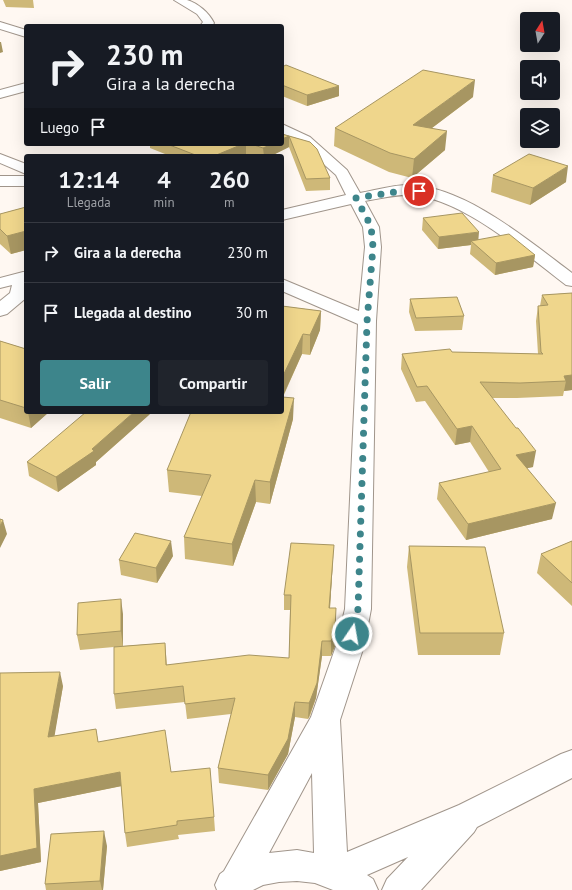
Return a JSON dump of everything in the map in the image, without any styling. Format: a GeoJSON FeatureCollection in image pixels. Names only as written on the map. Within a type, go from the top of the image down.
{"type":"FeatureCollection","features":[{"type":"Feature","properties":{"kind":"street"},"geometry":{"type":"LineString","coordinates":[[179,0],[189,5],[207,18],[209,23],[208,24]]}},
{"type":"Feature","properties":{"kind":"street"},"geometry":{"type":"LineString","coordinates":[[0,25],[24,33]]}},
{"type":"Feature","properties":{"kind":"street"},"geometry":{"type":"LineString","coordinates":[[0,94],[24,88]]}},
{"type":"Feature","properties":{"kind":"street"},"geometry":{"type":"LineString","coordinates":[[231,886],[325,720],[348,653],[358,609],[367,322],[373,247],[371,226],[342,173],[305,140],[284,129]]}},
{"type":"Feature","properties":{"kind":"street"},"geometry":{"type":"LineString","coordinates":[[0,158],[24,169]]}},
{"type":"Feature","properties":{"kind":"street"},"geometry":{"type":"LineString","coordinates":[[0,181],[24,181]]}},
{"type":"Feature","properties":{"kind":"street"},"geometry":{"type":"LineString","coordinates":[[284,215],[356,198],[410,190],[427,192],[453,202],[505,232],[572,281]]}},
{"type":"Feature","properties":{"kind":"street"},"geometry":{"type":"LineString","coordinates":[[0,283],[24,277],[19,295],[0,310]]}},
{"type":"Feature","properties":{"kind":"street"},"geometry":{"type":"LineString","coordinates":[[284,285],[367,322]]}},
{"type":"Feature","properties":{"kind":"street"},"geometry":{"type":"LineString","coordinates":[[325,720],[332,873]]}},
{"type":"Feature","properties":{"kind":"street"},"geometry":{"type":"LineString","coordinates":[[332,873],[470,816],[572,763]]}},
{"type":"Feature","properties":{"kind":"street"},"geometry":{"type":"LineString","coordinates":[[399,890],[470,816]]}},
{"type":"Feature","properties":{"kind":"street"},"geometry":{"type":"LineString","coordinates":[[231,886],[258,871],[282,866],[307,866],[332,873],[361,890]]}},
{"type":"Feature","properties":{"kind":"building"},"geometry":{"type":"Polygon","coordinates":[[[286,65],[339,86],[307,95],[284,86],[284,66],[286,65]]]}},
{"type":"Feature","properties":{"kind":"building"},"geometry":{"type":"Polygon","coordinates":[[[423,70],[475,80],[413,125],[447,131],[414,159],[390,153],[335,128],[423,70]]]}},
{"type":"Feature","properties":{"kind":"building"},"geometry":{"type":"Polygon","coordinates":[[[289,136],[310,142],[317,149],[330,178],[306,179],[289,136]]]}},
{"type":"Feature","properties":{"kind":"building"},"geometry":{"type":"Polygon","coordinates":[[[172,146],[238,146],[219,154],[193,154],[172,146]]]}},
{"type":"Feature","properties":{"kind":"building"},"geometry":{"type":"Polygon","coordinates":[[[257,146],[268,146],[263,148],[257,146]]]}},
{"type":"Feature","properties":{"kind":"building"},"geometry":{"type":"Polygon","coordinates":[[[529,154],[568,166],[533,188],[493,175],[529,154]]]}},
{"type":"Feature","properties":{"kind":"building"},"geometry":{"type":"Polygon","coordinates":[[[24,208],[24,232],[7,236],[0,229],[0,214],[24,208]]]}},
{"type":"Feature","properties":{"kind":"building"},"geometry":{"type":"Polygon","coordinates":[[[462,213],[479,232],[439,237],[423,218],[462,213]]]}},
{"type":"Feature","properties":{"kind":"building"},"geometry":{"type":"Polygon","coordinates":[[[509,234],[535,255],[496,263],[471,241],[509,234]]]}},
{"type":"Feature","properties":{"kind":"building"},"geometry":{"type":"Polygon","coordinates":[[[572,293],[572,375],[564,376],[566,381],[520,383],[480,382],[536,451],[516,455],[556,503],[468,524],[439,483],[501,469],[472,426],[457,429],[427,386],[417,387],[402,354],[450,349],[452,352],[543,354],[541,352],[538,306],[548,305],[542,295],[572,293]]]}},
{"type":"Feature","properties":{"kind":"building"},"geometry":{"type":"Polygon","coordinates":[[[457,297],[464,316],[416,318],[410,299],[457,297]]]}},
{"type":"Feature","properties":{"kind":"building"},"geometry":{"type":"Polygon","coordinates":[[[284,306],[321,311],[310,335],[303,334],[284,374],[284,306]]]}},
{"type":"Feature","properties":{"kind":"building"},"geometry":{"type":"Polygon","coordinates":[[[0,341],[24,348],[24,407],[0,400],[0,341]]]}},
{"type":"Feature","properties":{"kind":"building"},"geometry":{"type":"Polygon","coordinates":[[[284,397],[294,398],[270,482],[255,480],[232,544],[184,537],[211,475],[167,470],[190,414],[284,414],[284,397]]]}},
{"type":"Feature","properties":{"kind":"building"},"geometry":{"type":"Polygon","coordinates":[[[84,414],[132,414],[92,449],[94,451],[56,477],[27,462],[84,414]]]}},
{"type":"Feature","properties":{"kind":"building"},"geometry":{"type":"Polygon","coordinates":[[[0,519],[3,520],[0,526],[0,519]]]}},
{"type":"Feature","properties":{"kind":"building"},"geometry":{"type":"Polygon","coordinates":[[[135,533],[171,541],[156,568],[119,560],[135,533]]]}},
{"type":"Feature","properties":{"kind":"building"},"geometry":{"type":"Polygon","coordinates":[[[572,541],[572,583],[541,554],[572,541]]]}},
{"type":"Feature","properties":{"kind":"building"},"geometry":{"type":"Polygon","coordinates":[[[291,543],[334,545],[329,608],[336,608],[335,630],[331,641],[322,641],[317,683],[310,701],[309,703],[295,702],[288,739],[268,775],[218,768],[235,698],[185,704],[183,686],[114,694],[114,647],[165,643],[166,665],[249,655],[289,658],[291,595],[284,595],[291,543]]]}},
{"type":"Feature","properties":{"kind":"building"},"geometry":{"type":"Polygon","coordinates":[[[409,546],[485,547],[504,633],[420,633],[409,546]]]}},
{"type":"Feature","properties":{"kind":"building"},"geometry":{"type":"Polygon","coordinates":[[[121,599],[121,631],[77,635],[78,603],[121,599]]]}},
{"type":"Feature","properties":{"kind":"building"},"geometry":{"type":"Polygon","coordinates":[[[60,672],[48,737],[96,729],[98,742],[165,730],[171,772],[210,768],[214,817],[177,821],[177,825],[125,833],[120,772],[34,789],[37,848],[0,856],[0,673],[60,672]]]}},
{"type":"Feature","properties":{"kind":"building"},"geometry":{"type":"Polygon","coordinates":[[[104,831],[100,881],[45,884],[51,834],[104,831]]]}},
{"type":"Feature","properties":{"kind":"route"},"geometry":{"type":"LineString","coordinates":[[352,634],[358,609],[367,322],[373,247],[371,226],[356,198],[410,190],[419,191]]}}]}
